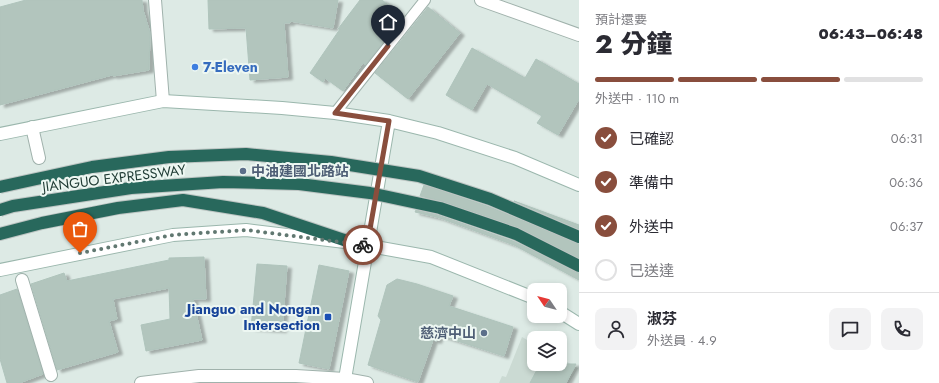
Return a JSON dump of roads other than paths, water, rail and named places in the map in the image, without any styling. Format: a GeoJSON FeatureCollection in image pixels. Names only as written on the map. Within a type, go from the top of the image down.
{"type":"FeatureCollection","features":[{"type":"Feature","properties":{"kind":"highway","name":"JIANGUO EXPRESSWAY"},"geometry":{"type":"LineString","coordinates":[[0,187],[92,167],[169,157],[246,154],[331,162],[419,176],[490,199],[579,237]]}},
{"type":"Feature","properties":{"kind":"highway","name":"JIANGUO EXPRESSWAY"},"geometry":{"type":"LineString","coordinates":[[0,210],[13,206],[131,188],[223,182],[299,184],[370,193],[440,208],[516,234],[579,266]]}},
{"type":"Feature","properties":{"kind":"highway"},"geometry":{"type":"LineString","coordinates":[[0,234],[42,223],[118,208],[183,200],[263,213],[353,243]]}},
{"type":"Feature","properties":{"kind":"street"},"geometry":{"type":"LineString","coordinates":[[155,0],[163,101]]}},
{"type":"Feature","properties":{"kind":"street"},"geometry":{"type":"LineString","coordinates":[[481,0],[579,35]]}},
{"type":"Feature","properties":{"kind":"street"},"geometry":{"type":"LineString","coordinates":[[0,134],[163,101],[282,108],[335,113],[389,121],[438,133],[515,158],[579,185]]}},
{"type":"Feature","properties":{"kind":"street"},"geometry":{"type":"LineString","coordinates":[[343,381],[389,121]]}},
{"type":"Feature","properties":{"kind":"street"},"geometry":{"type":"LineString","coordinates":[[32,127],[39,158]]}},
{"type":"Feature","properties":{"kind":"street"},"geometry":{"type":"LineString","coordinates":[[0,270],[173,235],[246,230],[353,243],[431,257],[527,295]]}},
{"type":"Feature","properties":{"kind":"street"},"geometry":{"type":"LineString","coordinates":[[22,280],[51,375]]}},
{"type":"Feature","properties":{"kind":"street"},"geometry":{"type":"LineString","coordinates":[[567,316],[579,324]]}},
{"type":"Feature","properties":{"kind":"street"},"geometry":{"type":"LineString","coordinates":[[141,383],[196,379],[296,376],[367,383]]}},
{"type":"Feature","properties":{"kind":"lane"},"geometry":{"type":"LineString","coordinates":[[335,113],[425,0]]}},
{"type":"Feature","properties":{"kind":"place","name":"7-Eleven"},"geometry":{"type":"Point","coordinates":[195,67]}},
{"type":"Feature","properties":{"kind":"place","name":"中油建國北路站"},"geometry":{"type":"Point","coordinates":[243,171]}},
{"type":"Feature","properties":{"kind":"place","name":"Jianguo and Nongan Intersection"},"geometry":{"type":"Point","coordinates":[328,317]}},
{"type":"Feature","properties":{"kind":"place","name":"慈濟中山"},"geometry":{"type":"Point","coordinates":[484,333]}}]}
